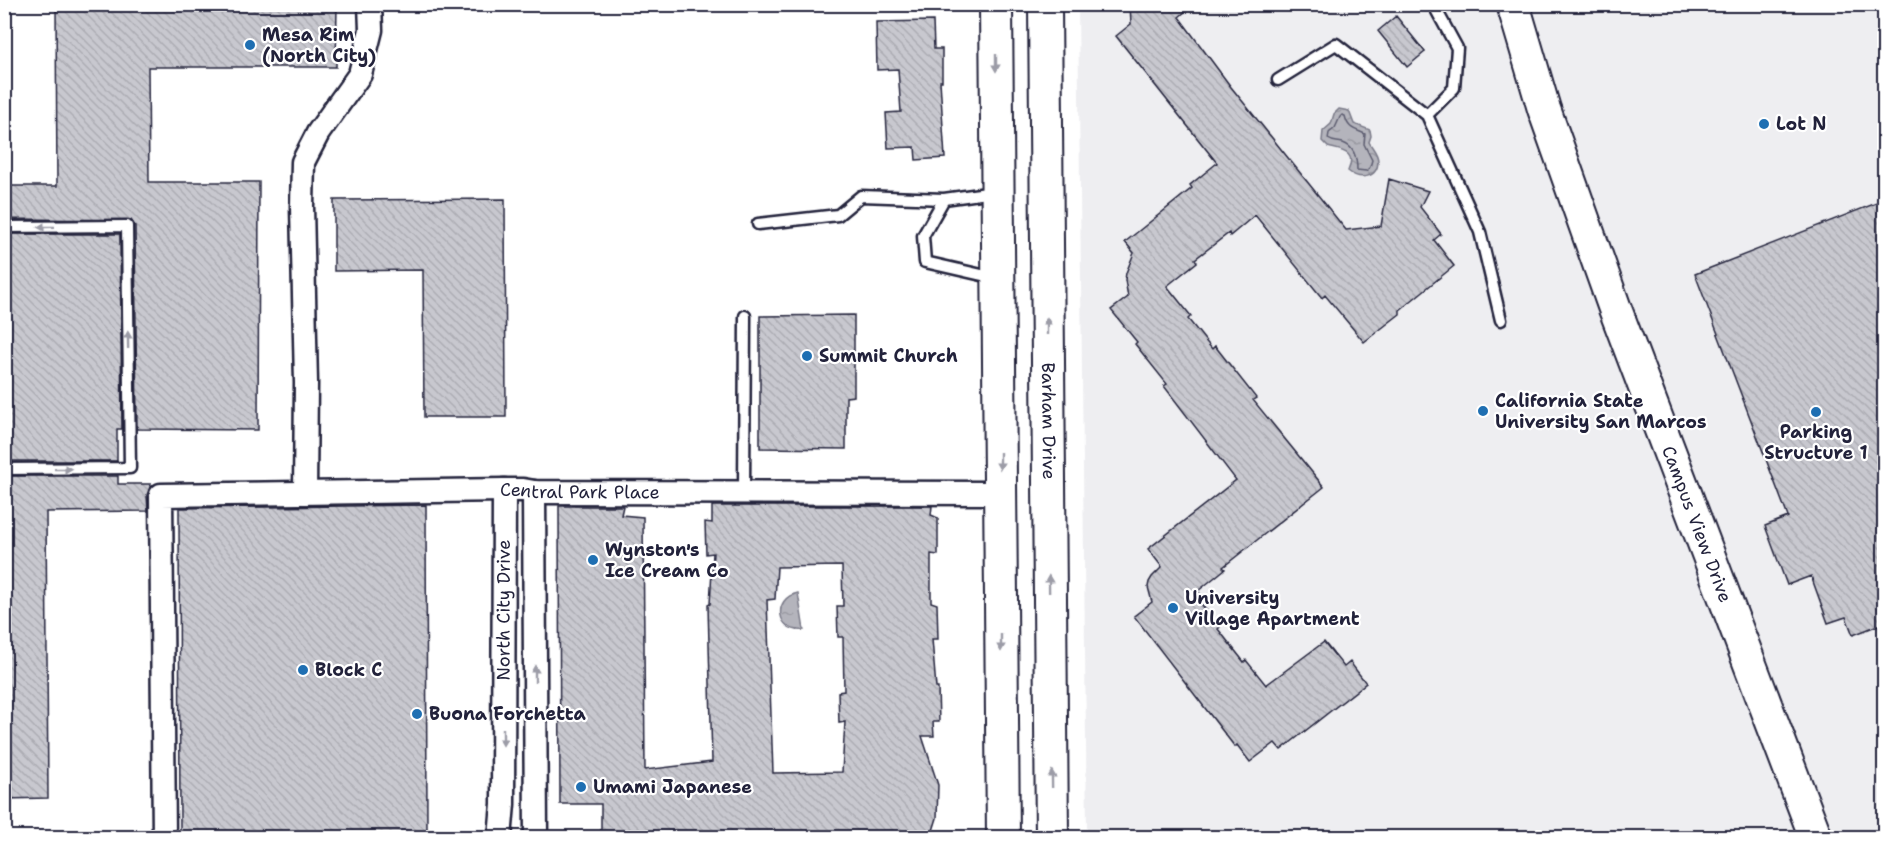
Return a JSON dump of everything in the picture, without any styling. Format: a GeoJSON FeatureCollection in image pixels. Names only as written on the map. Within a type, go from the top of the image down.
{"type":"FeatureCollection","features":[{"type":"Feature","properties":{"kind":"main road"},"geometry":{"type":"LineString","coordinates":[[996,4],[1003,837]]}},
{"type":"Feature","properties":{"kind":"main road","name":"Barham Drive"},"geometry":{"type":"LineString","coordinates":[[1045,4],[1052,837]]}},
{"type":"Feature","properties":{"kind":"main road","name":"Campus View Drive"},"geometry":{"type":"LineString","coordinates":[[1513,4],[1544,109],[1614,306],[1816,837]]}},
{"type":"Feature","properties":{"kind":"street"},"geometry":{"type":"LineString","coordinates":[[305,493],[303,162],[318,133],[360,74],[370,30],[370,4]]}},
{"type":"Feature","properties":{"kind":"street","name":"Central Park Place"},"geometry":{"type":"LineString","coordinates":[[164,837],[161,495],[504,490],[744,493],[1000,508]]}},
{"type":"Feature","properties":{"kind":"street","name":"North City Drive"},"geometry":{"type":"LineString","coordinates":[[500,837],[503,804],[504,490]]}},
{"type":"Feature","properties":{"kind":"street","name":"North City Drive"},"geometry":{"type":"LineString","coordinates":[[534,492],[536,837]]}},
{"type":"Feature","properties":{"kind":"lane"},"geometry":{"type":"LineString","coordinates":[[1427,115],[1455,88],[1457,48],[1433,4]]}},
{"type":"Feature","properties":{"kind":"lane"},"geometry":{"type":"LineString","coordinates":[[1278,80],[1336,44],[1427,115],[1480,232],[1501,320]]}},
{"type":"Feature","properties":{"kind":"lane"},"geometry":{"type":"LineString","coordinates":[[758,224],[838,215],[861,196],[944,199],[997,192]]}},
{"type":"Feature","properties":{"kind":"lane"},"geometry":{"type":"LineString","coordinates":[[944,199],[923,236],[925,262],[998,279]]}},
{"type":"Feature","properties":{"kind":"lane"},"geometry":{"type":"LineString","coordinates":[[4,227],[127,226],[130,468],[4,469]]}},
{"type":"Feature","properties":{"kind":"lane"},"geometry":{"type":"LineString","coordinates":[[744,493],[745,316]]}},
{"type":"Feature","properties":{"kind":"shaded area","name":"California State University San Marcos"},"geometry":{"type":"Polygon","coordinates":[[[1078,5],[1884,5],[1884,837],[1087,837],[1078,5]]]}},
{"type":"Feature","properties":{"kind":"water"},"geometry":{"type":"Polygon","coordinates":[[[1339,109],[1349,111],[1354,124],[1370,130],[1369,142],[1378,161],[1375,171],[1368,176],[1358,176],[1348,171],[1351,159],[1347,153],[1328,147],[1322,141],[1323,131],[1331,124],[1334,114],[1339,109]]]}},
{"type":"Feature","properties":{"kind":"water"},"geometry":{"type":"Polygon","coordinates":[[[798,593],[804,630],[788,626],[781,614],[784,601],[798,593]]]}},
{"type":"Feature","properties":{"kind":"building"},"geometry":{"type":"Polygon","coordinates":[[[56,4],[337,4],[336,67],[148,67],[149,182],[259,182],[258,430],[137,429],[135,226],[131,220],[4,219],[4,186],[57,186],[56,4]]]}},
{"type":"Feature","properties":{"kind":"building"},"geometry":{"type":"Polygon","coordinates":[[[1130,4],[1194,4],[1179,17],[1231,87],[1346,230],[1381,226],[1389,179],[1428,191],[1420,207],[1441,234],[1434,240],[1454,266],[1400,310],[1400,314],[1364,342],[1325,295],[1322,298],[1255,215],[1230,236],[1229,233],[1195,259],[1197,262],[1167,286],[1191,316],[1188,319],[1212,349],[1215,346],[1256,398],[1253,400],[1324,487],[1223,567],[1225,569],[1198,591],[1202,596],[1198,600],[1244,662],[1246,660],[1266,685],[1324,642],[1344,667],[1350,662],[1366,683],[1281,750],[1275,743],[1250,762],[1237,745],[1235,747],[1134,616],[1152,602],[1149,582],[1162,567],[1148,549],[1236,480],[1164,386],[1167,384],[1111,310],[1128,297],[1125,280],[1134,253],[1125,242],[1192,188],[1190,185],[1217,163],[1116,36],[1131,24],[1130,4]]]}},
{"type":"Feature","properties":{"kind":"building"},"geometry":{"type":"Polygon","coordinates":[[[1396,16],[1425,52],[1407,67],[1378,31],[1396,16]]]}},
{"type":"Feature","properties":{"kind":"building"},"geometry":{"type":"Polygon","coordinates":[[[933,21],[934,49],[942,49],[942,81],[940,81],[945,158],[916,160],[915,147],[888,148],[886,113],[901,112],[898,69],[877,70],[876,22],[933,21]]]}},
{"type":"Feature","properties":{"kind":"building"},"geometry":{"type":"Polygon","coordinates":[[[505,199],[506,417],[424,417],[423,270],[334,271],[334,200],[505,199]]]}},
{"type":"Feature","properties":{"kind":"building","name":"Parking Structure 1"},"geometry":{"type":"Polygon","coordinates":[[[1884,200],[1884,623],[1853,635],[1846,617],[1828,623],[1811,576],[1787,585],[1765,526],[1788,517],[1695,274],[1884,200]]]}},
{"type":"Feature","properties":{"kind":"building"},"geometry":{"type":"Polygon","coordinates":[[[4,234],[120,234],[122,429],[117,429],[117,461],[4,461],[4,234]]]}},
{"type":"Feature","properties":{"kind":"building","name":"Summit Church"},"geometry":{"type":"Polygon","coordinates":[[[854,315],[854,396],[846,397],[846,449],[760,448],[760,316],[854,315]]]}},
{"type":"Feature","properties":{"kind":"building"},"geometry":{"type":"Polygon","coordinates":[[[4,476],[118,476],[118,484],[151,484],[147,495],[148,511],[46,512],[48,798],[4,799],[4,476]]]}},
{"type":"Feature","properties":{"kind":"building","name":"Block C"},"geometry":{"type":"Polygon","coordinates":[[[426,505],[427,837],[180,837],[179,508],[426,505]]]}},
{"type":"Feature","properties":{"kind":"building"},"geometry":{"type":"Polygon","coordinates":[[[559,506],[623,506],[621,515],[643,517],[645,770],[712,762],[708,605],[710,604],[713,553],[706,554],[705,522],[712,523],[712,506],[932,506],[931,515],[938,518],[938,555],[931,554],[931,602],[937,604],[938,639],[932,639],[936,688],[938,688],[939,722],[933,722],[934,736],[922,736],[938,785],[937,818],[931,837],[893,837],[893,831],[761,837],[601,837],[601,804],[560,804],[559,506]],[[842,566],[777,567],[775,599],[767,600],[773,773],[842,772],[845,722],[839,723],[838,692],[844,691],[843,637],[838,637],[837,606],[843,606],[842,566]]]}},
{"type":"Feature","properties":{"kind":"place","name":"Mesa Rim (North City)"},"geometry":{"type":"Point","coordinates":[250,45]}},
{"type":"Feature","properties":{"kind":"place","name":"Lot N"},"geometry":{"type":"Point","coordinates":[1764,124]}},
{"type":"Feature","properties":{"kind":"place","name":"Summit Church"},"geometry":{"type":"Point","coordinates":[807,356]}},
{"type":"Feature","properties":{"kind":"place","name":"California State University San Marcos"},"geometry":{"type":"Point","coordinates":[1483,411]}},
{"type":"Feature","properties":{"kind":"place","name":"Parking Structure 1"},"geometry":{"type":"Point","coordinates":[1816,412]}},
{"type":"Feature","properties":{"kind":"place","name":"Wynston's Ice Cream Co"},"geometry":{"type":"Point","coordinates":[593,560]}},
{"type":"Feature","properties":{"kind":"place","name":"University Village Apartment"},"geometry":{"type":"Point","coordinates":[1173,608]}},
{"type":"Feature","properties":{"kind":"place","name":"Block C"},"geometry":{"type":"Point","coordinates":[303,670]}},
{"type":"Feature","properties":{"kind":"place","name":"Buona Forchetta"},"geometry":{"type":"Point","coordinates":[417,714]}},
{"type":"Feature","properties":{"kind":"place","name":"Umami Japanese"},"geometry":{"type":"Point","coordinates":[581,787]}}]}
